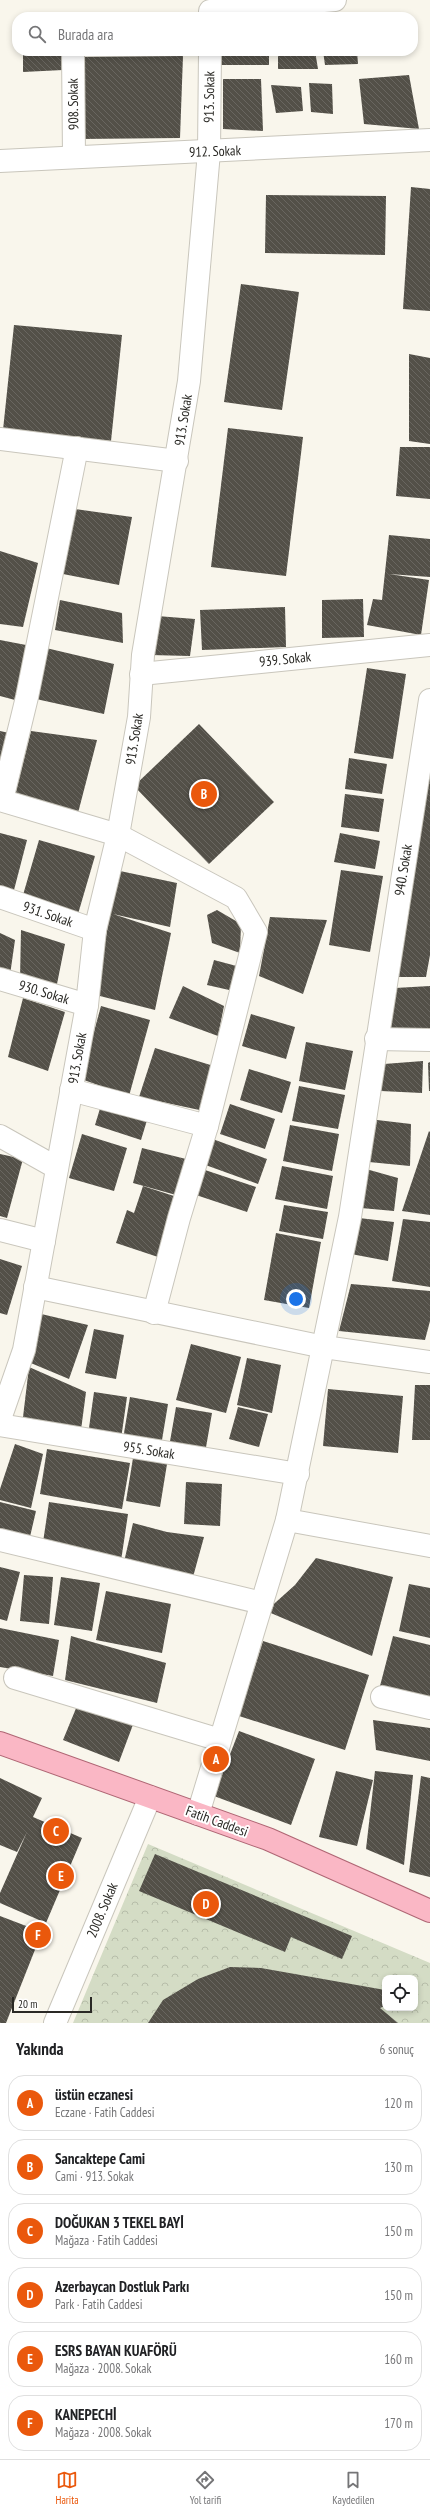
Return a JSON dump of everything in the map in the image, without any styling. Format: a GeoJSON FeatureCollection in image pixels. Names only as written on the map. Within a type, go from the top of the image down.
{"type":"FeatureCollection","features":[{"type":"Feature","properties":{"kind":"main road","name":"Fatih Caddesi"},"geometry":{"type":"LineString","coordinates":[[0,1743],[268,1839],[430,1911]]}},
{"type":"Feature","properties":{"kind":"street"},"geometry":{"type":"LineString","coordinates":[[210,9],[335,0]]}},
{"type":"Feature","properties":{"kind":"street","name":"908. Sokak"},"geometry":{"type":"LineString","coordinates":[[73,56],[74,156]]}},
{"type":"Feature","properties":{"kind":"street","name":"913. Sokak"},"geometry":{"type":"LineString","coordinates":[[0,1419],[24,1350],[87,1005],[95,930],[118,835],[139,717],[141,674],[189,381],[209,152],[210,56]]}},
{"type":"Feature","properties":{"kind":"street","name":"912. Sokak"},"geometry":{"type":"LineString","coordinates":[[0,161],[74,156],[209,152],[430,140]]}},
{"type":"Feature","properties":{"kind":"street"},"geometry":{"type":"LineString","coordinates":[[0,439],[177,461]]}},
{"type":"Feature","properties":{"kind":"street"},"geometry":{"type":"LineString","coordinates":[[77,448],[27,697],[1,800],[118,835],[236,898],[256,932],[207,1126],[179,1218],[154,1313]]}},
{"type":"Feature","properties":{"kind":"street","name":"939. Sokak"},"geometry":{"type":"LineString","coordinates":[[141,674],[430,645]]}},
{"type":"Feature","properties":{"kind":"street","name":"940. Sokak"},"geometry":{"type":"LineString","coordinates":[[198,1814],[287,1520],[298,1474],[350,1217],[376,1039],[430,700]]}},
{"type":"Feature","properties":{"kind":"street","name":"931. Sokak"},"geometry":{"type":"LineString","coordinates":[[0,897],[95,930]]}},
{"type":"Feature","properties":{"kind":"street","name":"930. Sokak"},"geometry":{"type":"LineString","coordinates":[[0,979],[87,1005]]}},
{"type":"Feature","properties":{"kind":"street"},"geometry":{"type":"LineString","coordinates":[[376,1039],[430,1040]]}},
{"type":"Feature","properties":{"kind":"street"},"geometry":{"type":"LineString","coordinates":[[71,1090],[207,1126]]}},
{"type":"Feature","properties":{"kind":"street"},"geometry":{"type":"LineString","coordinates":[[0,1136],[57,1168]]}},
{"type":"Feature","properties":{"kind":"street"},"geometry":{"type":"LineString","coordinates":[[0,1230],[44,1241]]}},
{"type":"Feature","properties":{"kind":"street"},"geometry":{"type":"LineString","coordinates":[[35,1287],[154,1313],[324,1347],[430,1362]]}},
{"type":"Feature","properties":{"kind":"street","name":"955. Sokak"},"geometry":{"type":"LineString","coordinates":[[0,1425],[298,1474]]}},
{"type":"Feature","properties":{"kind":"street"},"geometry":{"type":"LineString","coordinates":[[287,1520],[430,1546]]}},
{"type":"Feature","properties":{"kind":"street"},"geometry":{"type":"LineString","coordinates":[[0,1540],[262,1603]]}},
{"type":"Feature","properties":{"kind":"street"},"geometry":{"type":"LineString","coordinates":[[15,1678],[220,1740]]}},
{"type":"Feature","properties":{"kind":"street"},"geometry":{"type":"LineString","coordinates":[[382,1697],[430,1708]]}},
{"type":"Feature","properties":{"kind":"street","name":"2008. Sokak"},"geometry":{"type":"LineString","coordinates":[[55,2023],[150,1797]]}},
{"type":"Feature","properties":{"kind":"green space"},"geometry":{"type":"Polygon","coordinates":[[[148,1844],[430,1963],[430,2023],[73,2023],[148,1844]]]}},
{"type":"Feature","properties":{"kind":"building"},"geometry":{"type":"Polygon","coordinates":[[[23,56],[64,56],[63,70],[23,72],[23,56]]]}},
{"type":"Feature","properties":{"kind":"building"},"geometry":{"type":"Polygon","coordinates":[[[183,56],[180,138],[79,139],[81,57],[183,56]]]}},
{"type":"Feature","properties":{"kind":"building"},"geometry":{"type":"Polygon","coordinates":[[[220,56],[269,56],[269,65],[220,65],[220,56]]]}},
{"type":"Feature","properties":{"kind":"building"},"geometry":{"type":"Polygon","coordinates":[[[278,56],[316,56],[318,69],[278,69],[278,56]]]}},
{"type":"Feature","properties":{"kind":"building"},"geometry":{"type":"Polygon","coordinates":[[[324,56],[357,56],[358,64],[325,65],[324,56]]]}},
{"type":"Feature","properties":{"kind":"building"},"geometry":{"type":"Polygon","coordinates":[[[409,75],[419,129],[364,124],[359,79],[409,75]]]}},
{"type":"Feature","properties":{"kind":"building"},"geometry":{"type":"Polygon","coordinates":[[[223,79],[261,79],[263,131],[223,129],[223,79]]]}},
{"type":"Feature","properties":{"kind":"building"},"geometry":{"type":"Polygon","coordinates":[[[309,83],[332,84],[333,114],[311,112],[309,83]]]}},
{"type":"Feature","properties":{"kind":"building"},"geometry":{"type":"Polygon","coordinates":[[[271,85],[301,87],[303,111],[276,113],[271,85]]]}},
{"type":"Feature","properties":{"kind":"building"},"geometry":{"type":"Polygon","coordinates":[[[411,187],[430,189],[430,311],[403,309],[411,187]]]}},
{"type":"Feature","properties":{"kind":"building"},"geometry":{"type":"Polygon","coordinates":[[[266,195],[386,196],[385,255],[265,253],[266,195]]]}},
{"type":"Feature","properties":{"kind":"building"},"geometry":{"type":"Polygon","coordinates":[[[241,284],[299,292],[282,410],[224,402],[241,284]]]}},
{"type":"Feature","properties":{"kind":"building"},"geometry":{"type":"Polygon","coordinates":[[[14,325],[122,335],[111,441],[3,430],[14,325]]]}},
{"type":"Feature","properties":{"kind":"building"},"geometry":{"type":"Polygon","coordinates":[[[409,354],[430,358],[430,444],[409,441],[409,354]]]}},
{"type":"Feature","properties":{"kind":"building"},"geometry":{"type":"Polygon","coordinates":[[[228,428],[303,437],[286,576],[211,567],[228,428]]]}},
{"type":"Feature","properties":{"kind":"building"},"geometry":{"type":"Polygon","coordinates":[[[400,447],[430,447],[430,499],[396,496],[400,447]]]}},
{"type":"Feature","properties":{"kind":"building"},"geometry":{"type":"Polygon","coordinates":[[[75,509],[132,517],[119,585],[63,574],[75,509]]]}},
{"type":"Feature","properties":{"kind":"building"},"geometry":{"type":"Polygon","coordinates":[[[389,535],[430,539],[430,577],[389,574],[429,580],[421,635],[367,625],[373,599],[382,600],[389,535]]]}},
{"type":"Feature","properties":{"kind":"building"},"geometry":{"type":"Polygon","coordinates":[[[0,551],[38,563],[23,627],[0,624],[0,551]]]}},
{"type":"Feature","properties":{"kind":"building"},"geometry":{"type":"Polygon","coordinates":[[[363,599],[364,637],[322,638],[322,600],[363,599]]]}},
{"type":"Feature","properties":{"kind":"building"},"geometry":{"type":"Polygon","coordinates":[[[60,600],[122,613],[123,643],[55,630],[60,600]]]}},
{"type":"Feature","properties":{"kind":"building"},"geometry":{"type":"Polygon","coordinates":[[[285,607],[286,647],[202,650],[200,610],[285,607]]]}},
{"type":"Feature","properties":{"kind":"building"},"geometry":{"type":"Polygon","coordinates":[[[157,616],[195,619],[190,656],[150,655],[157,616]]]}},
{"type":"Feature","properties":{"kind":"building"},"geometry":{"type":"Polygon","coordinates":[[[0,640],[26,645],[15,700],[0,696],[0,640]]]}},
{"type":"Feature","properties":{"kind":"building"},"geometry":{"type":"Polygon","coordinates":[[[46,648],[114,664],[104,714],[27,697],[46,648]]]}},
{"type":"Feature","properties":{"kind":"building"},"geometry":{"type":"Polygon","coordinates":[[[367,668],[406,674],[393,759],[354,753],[367,668]]]}},
{"type":"Feature","properties":{"kind":"building"},"geometry":{"type":"Polygon","coordinates":[[[199,724],[274,802],[209,864],[134,786],[199,724]]]}},
{"type":"Feature","properties":{"kind":"building"},"geometry":{"type":"Polygon","coordinates":[[[0,731],[9,733],[0,768],[0,731]]]}},
{"type":"Feature","properties":{"kind":"building"},"geometry":{"type":"Polygon","coordinates":[[[31,731],[97,740],[78,813],[14,799],[31,731]]]}},
{"type":"Feature","properties":{"kind":"building"},"geometry":{"type":"Polygon","coordinates":[[[430,755],[430,955],[426,977],[386,977],[430,755]]]}},
{"type":"Feature","properties":{"kind":"building"},"geometry":{"type":"Polygon","coordinates":[[[349,758],[387,764],[382,794],[345,789],[349,758]]]}},
{"type":"Feature","properties":{"kind":"building"},"geometry":{"type":"Polygon","coordinates":[[[345,794],[384,799],[379,832],[341,827],[345,794]]]}},
{"type":"Feature","properties":{"kind":"building"},"geometry":{"type":"Polygon","coordinates":[[[0,833],[27,840],[14,890],[0,887],[0,833]]]}},
{"type":"Feature","properties":{"kind":"building"},"geometry":{"type":"Polygon","coordinates":[[[340,833],[380,841],[375,869],[334,862],[340,833]]]}},
{"type":"Feature","properties":{"kind":"building"},"geometry":{"type":"Polygon","coordinates":[[[39,840],[95,856],[78,914],[23,895],[39,840]]]}},
{"type":"Feature","properties":{"kind":"building"},"geometry":{"type":"Polygon","coordinates":[[[341,870],[383,876],[370,952],[329,945],[341,870]]]}},
{"type":"Feature","properties":{"kind":"building"},"geometry":{"type":"Polygon","coordinates":[[[120,871],[177,883],[170,927],[113,914],[171,933],[155,1010],[96,995],[110,913],[120,871]]]}},
{"type":"Feature","properties":{"kind":"building"},"geometry":{"type":"Polygon","coordinates":[[[217,910],[241,924],[240,953],[212,943],[207,915],[217,910]]]}},
{"type":"Feature","properties":{"kind":"building"},"geometry":{"type":"Polygon","coordinates":[[[270,917],[327,920],[303,994],[259,976],[270,917]]]}},
{"type":"Feature","properties":{"kind":"building"},"geometry":{"type":"Polygon","coordinates":[[[21,930],[65,944],[56,989],[20,979],[21,930]]]}},
{"type":"Feature","properties":{"kind":"building"},"geometry":{"type":"Polygon","coordinates":[[[0,933],[15,940],[10,975],[0,972],[0,933]]]}},
{"type":"Feature","properties":{"kind":"building"},"geometry":{"type":"Polygon","coordinates":[[[214,960],[244,968],[238,992],[207,985],[214,960]]]}},
{"type":"Feature","properties":{"kind":"building"},"geometry":{"type":"Polygon","coordinates":[[[183,986],[224,1006],[218,1036],[169,1018],[183,986]]]}},
{"type":"Feature","properties":{"kind":"building"},"geometry":{"type":"Polygon","coordinates":[[[430,986],[430,1030],[384,1032],[395,988],[430,986]]]}},
{"type":"Feature","properties":{"kind":"building"},"geometry":{"type":"Polygon","coordinates":[[[23,998],[65,1012],[48,1071],[8,1057],[23,998]]]}},
{"type":"Feature","properties":{"kind":"building"},"geometry":{"type":"Polygon","coordinates":[[[101,1006],[150,1020],[129,1096],[81,1079],[101,1006]]]}},
{"type":"Feature","properties":{"kind":"building"},"geometry":{"type":"Polygon","coordinates":[[[251,1014],[295,1027],[286,1059],[242,1046],[251,1014]]]}},
{"type":"Feature","properties":{"kind":"building"},"geometry":{"type":"Polygon","coordinates":[[[306,1042],[353,1051],[345,1090],[299,1081],[306,1042]]]}},
{"type":"Feature","properties":{"kind":"building"},"geometry":{"type":"Polygon","coordinates":[[[155,1048],[217,1067],[204,1111],[139,1097],[155,1048]]]}},
{"type":"Feature","properties":{"kind":"building"},"geometry":{"type":"Polygon","coordinates":[[[423,1061],[422,1093],[381,1091],[384,1064],[423,1061]]]}},
{"type":"Feature","properties":{"kind":"building"},"geometry":{"type":"Polygon","coordinates":[[[430,1062],[430,1091],[429,1091],[428,1063],[430,1062]]]}},
{"type":"Feature","properties":{"kind":"building"},"geometry":{"type":"Polygon","coordinates":[[[249,1069],[291,1082],[282,1113],[240,1100],[249,1069]]]}},
{"type":"Feature","properties":{"kind":"building"},"geometry":{"type":"Polygon","coordinates":[[[299,1086],[345,1095],[338,1129],[292,1121],[299,1086]]]}},
{"type":"Feature","properties":{"kind":"building"},"geometry":{"type":"Polygon","coordinates":[[[102,1102],[148,1117],[141,1140],[95,1125],[102,1102]]]}},
{"type":"Feature","properties":{"kind":"building"},"geometry":{"type":"Polygon","coordinates":[[[230,1104],[275,1119],[265,1149],[220,1134],[230,1104]]]}},
{"type":"Feature","properties":{"kind":"building"},"geometry":{"type":"Polygon","coordinates":[[[377,1120],[411,1124],[410,1166],[369,1162],[377,1120]]]}},
{"type":"Feature","properties":{"kind":"building"},"geometry":{"type":"Polygon","coordinates":[[[290,1125],[339,1134],[332,1171],[283,1161],[290,1125]]]}},
{"type":"Feature","properties":{"kind":"building"},"geometry":{"type":"Polygon","coordinates":[[[429,1131],[430,1215],[402,1211],[429,1131]]]}},
{"type":"Feature","properties":{"kind":"building"},"geometry":{"type":"Polygon","coordinates":[[[82,1134],[127,1148],[114,1191],[69,1178],[82,1134]]]}},
{"type":"Feature","properties":{"kind":"building"},"geometry":{"type":"Polygon","coordinates":[[[210,1138],[267,1159],[258,1184],[200,1163],[210,1138]]]}},
{"type":"Feature","properties":{"kind":"building"},"geometry":{"type":"Polygon","coordinates":[[[142,1148],[186,1159],[176,1195],[133,1183],[142,1148]]]}},
{"type":"Feature","properties":{"kind":"building"},"geometry":{"type":"Polygon","coordinates":[[[0,1154],[23,1159],[7,1218],[0,1216],[0,1154]]]}},
{"type":"Feature","properties":{"kind":"building"},"geometry":{"type":"Polygon","coordinates":[[[282,1166],[333,1176],[327,1209],[275,1199],[282,1166]]]}},
{"type":"Feature","properties":{"kind":"building"},"geometry":{"type":"Polygon","coordinates":[[[199,1168],[256,1187],[247,1212],[190,1193],[199,1168]]]}},
{"type":"Feature","properties":{"kind":"building"},"geometry":{"type":"Polygon","coordinates":[[[366,1169],[398,1178],[394,1211],[361,1208],[366,1169]]]}},
{"type":"Feature","properties":{"kind":"building"},"geometry":{"type":"Polygon","coordinates":[[[143,1186],[177,1197],[158,1257],[116,1243],[127,1210],[134,1213],[143,1186]]]}},
{"type":"Feature","properties":{"kind":"building"},"geometry":{"type":"Polygon","coordinates":[[[284,1205],[328,1212],[323,1239],[279,1231],[284,1205]]]}},
{"type":"Feature","properties":{"kind":"building"},"geometry":{"type":"Polygon","coordinates":[[[350,1217],[394,1222],[388,1261],[351,1254],[350,1217]]]}},
{"type":"Feature","properties":{"kind":"building"},"geometry":{"type":"Polygon","coordinates":[[[403,1219],[430,1222],[430,1287],[392,1281],[403,1219]]]}},
{"type":"Feature","properties":{"kind":"building"},"geometry":{"type":"Polygon","coordinates":[[[276,1233],[321,1242],[309,1308],[264,1300],[276,1233]]]}},
{"type":"Feature","properties":{"kind":"building"},"geometry":{"type":"Polygon","coordinates":[[[0,1259],[22,1266],[7,1315],[0,1313],[0,1259]]]}},
{"type":"Feature","properties":{"kind":"building"},"geometry":{"type":"Polygon","coordinates":[[[351,1284],[430,1291],[430,1321],[425,1340],[339,1331],[351,1284]]]}},
{"type":"Feature","properties":{"kind":"building"},"geometry":{"type":"Polygon","coordinates":[[[37,1313],[88,1325],[69,1379],[26,1361],[37,1313]]]}},
{"type":"Feature","properties":{"kind":"building"},"geometry":{"type":"Polygon","coordinates":[[[94,1329],[124,1335],[116,1379],[85,1373],[94,1329]]]}},
{"type":"Feature","properties":{"kind":"building"},"geometry":{"type":"Polygon","coordinates":[[[191,1344],[241,1357],[226,1413],[176,1400],[191,1344]]]}},
{"type":"Feature","properties":{"kind":"building"},"geometry":{"type":"Polygon","coordinates":[[[247,1358],[281,1365],[272,1413],[237,1405],[247,1358]]]}},
{"type":"Feature","properties":{"kind":"building"},"geometry":{"type":"Polygon","coordinates":[[[29,1367],[86,1392],[81,1430],[23,1417],[29,1367]]]}},
{"type":"Feature","properties":{"kind":"building"},"geometry":{"type":"Polygon","coordinates":[[[415,1385],[430,1385],[430,1440],[412,1440],[415,1385]]]}},
{"type":"Feature","properties":{"kind":"building"},"geometry":{"type":"Polygon","coordinates":[[[328,1389],[403,1396],[398,1453],[323,1446],[328,1389]]]}},
{"type":"Feature","properties":{"kind":"building"},"geometry":{"type":"Polygon","coordinates":[[[94,1392],[127,1397],[121,1439],[88,1435],[94,1392]]]}},
{"type":"Feature","properties":{"kind":"building"},"geometry":{"type":"Polygon","coordinates":[[[130,1397],[168,1404],[161,1446],[123,1439],[130,1397]]]}},
{"type":"Feature","properties":{"kind":"building"},"geometry":{"type":"Polygon","coordinates":[[[176,1407],[212,1413],[205,1453],[169,1447],[176,1407]]]}},
{"type":"Feature","properties":{"kind":"building"},"geometry":{"type":"Polygon","coordinates":[[[238,1407],[268,1414],[259,1447],[229,1439],[238,1407]]]}},
{"type":"Feature","properties":{"kind":"building"},"geometry":{"type":"Polygon","coordinates":[[[15,1444],[43,1454],[31,1508],[0,1500],[0,1489],[15,1444]]]}},
{"type":"Feature","properties":{"kind":"building"},"geometry":{"type":"Polygon","coordinates":[[[47,1449],[130,1463],[122,1509],[40,1494],[47,1449]]]}},
{"type":"Feature","properties":{"kind":"building"},"geometry":{"type":"Polygon","coordinates":[[[134,1452],[168,1458],[160,1507],[126,1501],[134,1452]]]}},
{"type":"Feature","properties":{"kind":"building"},"geometry":{"type":"Polygon","coordinates":[[[186,1482],[222,1484],[220,1526],[184,1524],[186,1482]]]}},
{"type":"Feature","properties":{"kind":"building"},"geometry":{"type":"Polygon","coordinates":[[[0,1502],[36,1511],[29,1541],[0,1534],[0,1502]]]}},
{"type":"Feature","properties":{"kind":"building"},"geometry":{"type":"Polygon","coordinates":[[[49,1502],[128,1514],[121,1561],[42,1549],[49,1502]]]}},
{"type":"Feature","properties":{"kind":"building"},"geometry":{"type":"Polygon","coordinates":[[[133,1523],[167,1532],[204,1537],[193,1577],[124,1562],[133,1523]]]}},
{"type":"Feature","properties":{"kind":"building"},"geometry":{"type":"Polygon","coordinates":[[[316,1558],[393,1577],[372,1656],[266,1611],[295,1585],[316,1558]]]}},
{"type":"Feature","properties":{"kind":"building"},"geometry":{"type":"Polygon","coordinates":[[[0,1567],[20,1572],[7,1621],[0,1619],[0,1567]]]}},
{"type":"Feature","properties":{"kind":"building"},"geometry":{"type":"Polygon","coordinates":[[[24,1575],[53,1577],[49,1624],[20,1621],[24,1575]]]}},
{"type":"Feature","properties":{"kind":"building"},"geometry":{"type":"Polygon","coordinates":[[[61,1577],[100,1583],[92,1631],[54,1625],[61,1577]]]}},
{"type":"Feature","properties":{"kind":"building"},"geometry":{"type":"Polygon","coordinates":[[[409,1584],[430,1588],[430,1638],[399,1631],[409,1584]]]}},
{"type":"Feature","properties":{"kind":"building"},"geometry":{"type":"Polygon","coordinates":[[[106,1591],[171,1604],[162,1653],[96,1640],[106,1591]]]}},
{"type":"Feature","properties":{"kind":"building"},"geometry":{"type":"Polygon","coordinates":[[[0,1628],[59,1640],[53,1676],[0,1667],[0,1628]]]}},
{"type":"Feature","properties":{"kind":"building"},"geometry":{"type":"Polygon","coordinates":[[[71,1636],[166,1663],[157,1703],[65,1680],[71,1636]]]}},
{"type":"Feature","properties":{"kind":"building"},"geometry":{"type":"Polygon","coordinates":[[[393,1636],[430,1645],[430,1699],[380,1686],[393,1636]]]}},
{"type":"Feature","properties":{"kind":"building"},"geometry":{"type":"Polygon","coordinates":[[[263,1641],[369,1675],[345,1750],[239,1716],[263,1641]]]}},
{"type":"Feature","properties":{"kind":"building"},"geometry":{"type":"Polygon","coordinates":[[[79,1701],[134,1722],[119,1762],[63,1740],[79,1701]]]}},
{"type":"Feature","properties":{"kind":"building"},"geometry":{"type":"Polygon","coordinates":[[[373,1720],[430,1728],[430,1761],[376,1750],[373,1720]]]}},
{"type":"Feature","properties":{"kind":"building"},"geometry":{"type":"Polygon","coordinates":[[[239,1731],[315,1759],[291,1825],[214,1796],[239,1731]]]}},
{"type":"Feature","properties":{"kind":"building"},"geometry":{"type":"Polygon","coordinates":[[[336,1771],[373,1780],[357,1846],[319,1837],[336,1771]]]}},
{"type":"Feature","properties":{"kind":"building"},"geometry":{"type":"Polygon","coordinates":[[[375,1771],[413,1775],[404,1865],[366,1849],[375,1771]]]}},
{"type":"Feature","properties":{"kind":"building"},"geometry":{"type":"Polygon","coordinates":[[[421,1776],[430,1778],[430,1877],[409,1872],[421,1776]]]}},
{"type":"Feature","properties":{"kind":"building"},"geometry":{"type":"Polygon","coordinates":[[[0,1778],[42,1798],[33,1817],[82,1838],[46,1923],[0,1903],[0,1893],[27,1832],[17,1852],[0,1845],[0,1778]]]}},
{"type":"Feature","properties":{"kind":"building"},"geometry":{"type":"Polygon","coordinates":[[[155,1854],[352,1936],[342,1959],[291,1937],[285,1952],[139,1891],[155,1854]]]}},
{"type":"Feature","properties":{"kind":"building"},"geometry":{"type":"Polygon","coordinates":[[[0,1916],[42,1932],[6,2023],[0,2023],[0,1916]]]}},
{"type":"Feature","properties":{"kind":"building"},"geometry":{"type":"Polygon","coordinates":[[[230,1967],[261,1968],[382,1989],[382,2007],[380,2008],[398,2023],[148,2023],[163,2000],[198,1979],[230,1967]]]}},
{"type":"Feature","properties":{"kind":"place","name":"Sancaktepe Cami"},"geometry":{"type":"Point","coordinates":[204,794]}},
{"type":"Feature","properties":{"kind":"place","name":"üstün eczanesi"},"geometry":{"type":"Point","coordinates":[216,1759]}},
{"type":"Feature","properties":{"kind":"place","name":"DOĞUKAN 3 TEKEL BAYİ"},"geometry":{"type":"Point","coordinates":[56,1831]}},
{"type":"Feature","properties":{"kind":"place","name":"ESRS BAYAN KUAFÖRÜ"},"geometry":{"type":"Point","coordinates":[61,1876]}},
{"type":"Feature","properties":{"kind":"place","name":"Azerbaycan Dostluk Parkı"},"geometry":{"type":"Point","coordinates":[206,1904]}},
{"type":"Feature","properties":{"kind":"place","name":"KANEPECHİ"},"geometry":{"type":"Point","coordinates":[38,1935]}}]}
